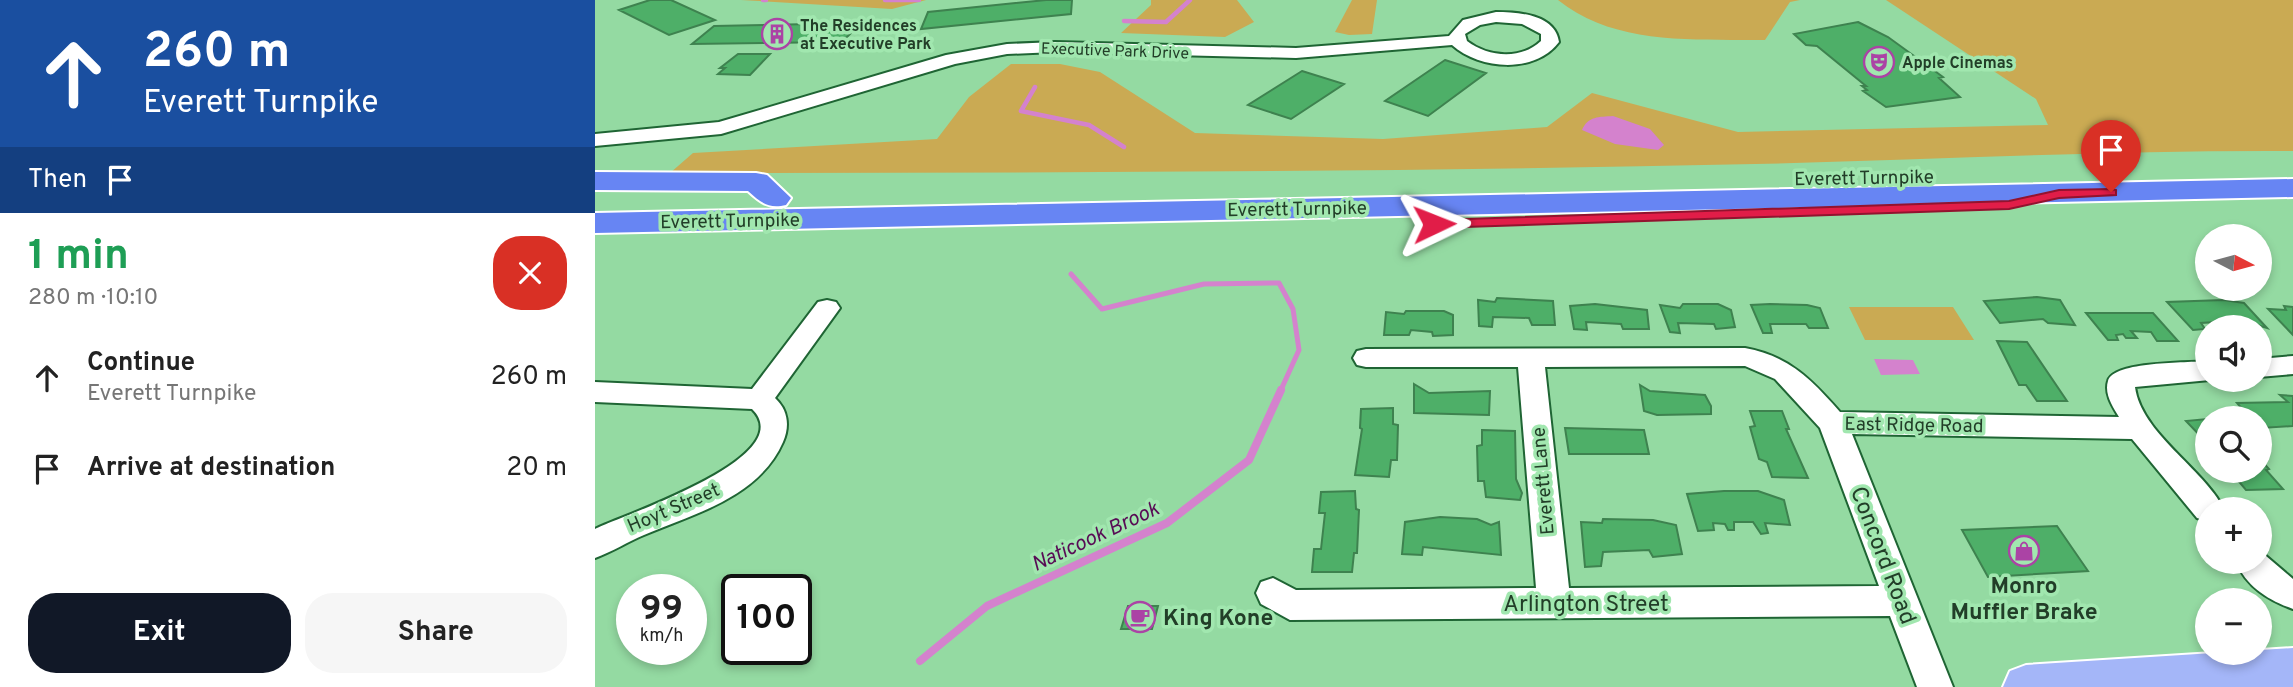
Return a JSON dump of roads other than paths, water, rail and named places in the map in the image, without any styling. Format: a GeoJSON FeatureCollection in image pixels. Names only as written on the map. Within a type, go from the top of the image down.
{"type":"FeatureCollection","features":[{"type":"Feature","properties":{"kind":"highway","name":"Everett Turnpike"},"geometry":{"type":"LineString","coordinates":[[595,201],[2293,168]]}},
{"type":"Feature","properties":{"kind":"highway"},"geometry":{"type":"LineString","coordinates":[[595,181],[756,182],[775,198]]}},
{"type":"Feature","properties":{"kind":"highway","name":"Everett Turnpike"},"geometry":{"type":"LineString","coordinates":[[595,223],[2293,188]]}},
{"type":"Feature","properties":{"kind":"highway"},"geometry":{"type":"LineString","coordinates":[[595,250],[1995,206],[2059,194]]}},
{"type":"Feature","properties":{"kind":"main road"},"geometry":{"type":"LineString","coordinates":[[2026,687],[2293,670]]}},
{"type":"Feature","properties":{"kind":"street"},"geometry":{"type":"LineString","coordinates":[[1496,17],[1533,22],[1545,29],[1551,38],[1548,46],[1539,52],[1513,58],[1480,55],[1465,48],[1457,40],[1458,31],[1465,25],[1496,17]]}},
{"type":"Feature","properties":{"kind":"street","name":"Executive Park Drive"},"geometry":{"type":"LineString","coordinates":[[595,140],[709,130],[952,59],[1007,50],[1055,47],[1296,53],[1457,40]]}},
{"type":"Feature","properties":{"kind":"street","name":"Executive Park Drive"},"geometry":{"type":"LineString","coordinates":[[595,128],[667,124],[781,110]]}},
{"type":"Feature","properties":{"kind":"street"},"geometry":{"type":"LineString","coordinates":[[595,392],[759,399],[827,308]]}},
{"type":"Feature","properties":{"kind":"street","name":"East Ridge Road"},"geometry":{"type":"LineString","coordinates":[[1366,358],[1761,358],[1793,377],[1833,423],[2140,428]]}},
{"type":"Feature","properties":{"kind":"street","name":"Everett Lane"},"geometry":{"type":"LineString","coordinates":[[1531,358],[1554,603]]}},
{"type":"Feature","properties":{"kind":"street"},"geometry":{"type":"LineString","coordinates":[[2272,367],[2293,365]]}},
{"type":"Feature","properties":{"kind":"street"},"geometry":{"type":"LineString","coordinates":[[2195,372],[2137,375],[2121,382],[2123,400],[2140,428],[2198,497]]}},
{"type":"Feature","properties":{"kind":"street","name":"Hoyt Street"},"geometry":{"type":"LineString","coordinates":[[595,544],[639,521],[705,496],[731,482],[748,467],[766,445],[775,424],[774,413],[759,399]]}},
{"type":"Feature","properties":{"kind":"street","name":"Concord Road"},"geometry":{"type":"LineString","coordinates":[[1833,423],[1935,687]]}},
{"type":"Feature","properties":{"kind":"street"},"geometry":{"type":"LineString","coordinates":[[2264,574],[2276,587],[2293,594]]}},
{"type":"Feature","properties":{"kind":"street","name":"Arlington Street"},"geometry":{"type":"LineString","coordinates":[[1273,593],[1290,605],[1902,601]]}},
{"type":"Feature","properties":{"kind":"waterway","name":"Naticook Brook"},"geometry":{"type":"LineString","coordinates":[[885,0],[919,0]]}},
{"type":"Feature","properties":{"kind":"waterway","name":"Naticook Brook"},"geometry":{"type":"LineString","coordinates":[[1124,21],[1166,22],[1190,0]]}},
{"type":"Feature","properties":{"kind":"waterway","name":"Naticook Brook"},"geometry":{"type":"LineString","coordinates":[[1035,87],[1021,111],[1089,125],[1124,147]]}},
{"type":"Feature","properties":{"kind":"waterway","name":"Naticook Brook"},"geometry":{"type":"LineString","coordinates":[[1071,274],[1102,309],[1204,284],[1279,283],[1293,309],[1299,350],[1280,392]]}},
{"type":"Feature","properties":{"kind":"waterway","name":"Naticook Brook"},"geometry":{"type":"LineString","coordinates":[[920,661],[987,606],[1167,523],[1249,460],[1281,390]]}},
{"type":"Feature","properties":{"kind":"place","name":"The Residences at Executive Park"},"geometry":{"type":"Point","coordinates":[777,34]}},
{"type":"Feature","properties":{"kind":"place","name":"Apple Cinemas"},"geometry":{"type":"Point","coordinates":[1879,62]}},
{"type":"Feature","properties":{"kind":"place","name":"Monro Muffler Brake"},"geometry":{"type":"Point","coordinates":[2024,551]}},
{"type":"Feature","properties":{"kind":"place","name":"King Kone"},"geometry":{"type":"Point","coordinates":[1140,617]}}]}
